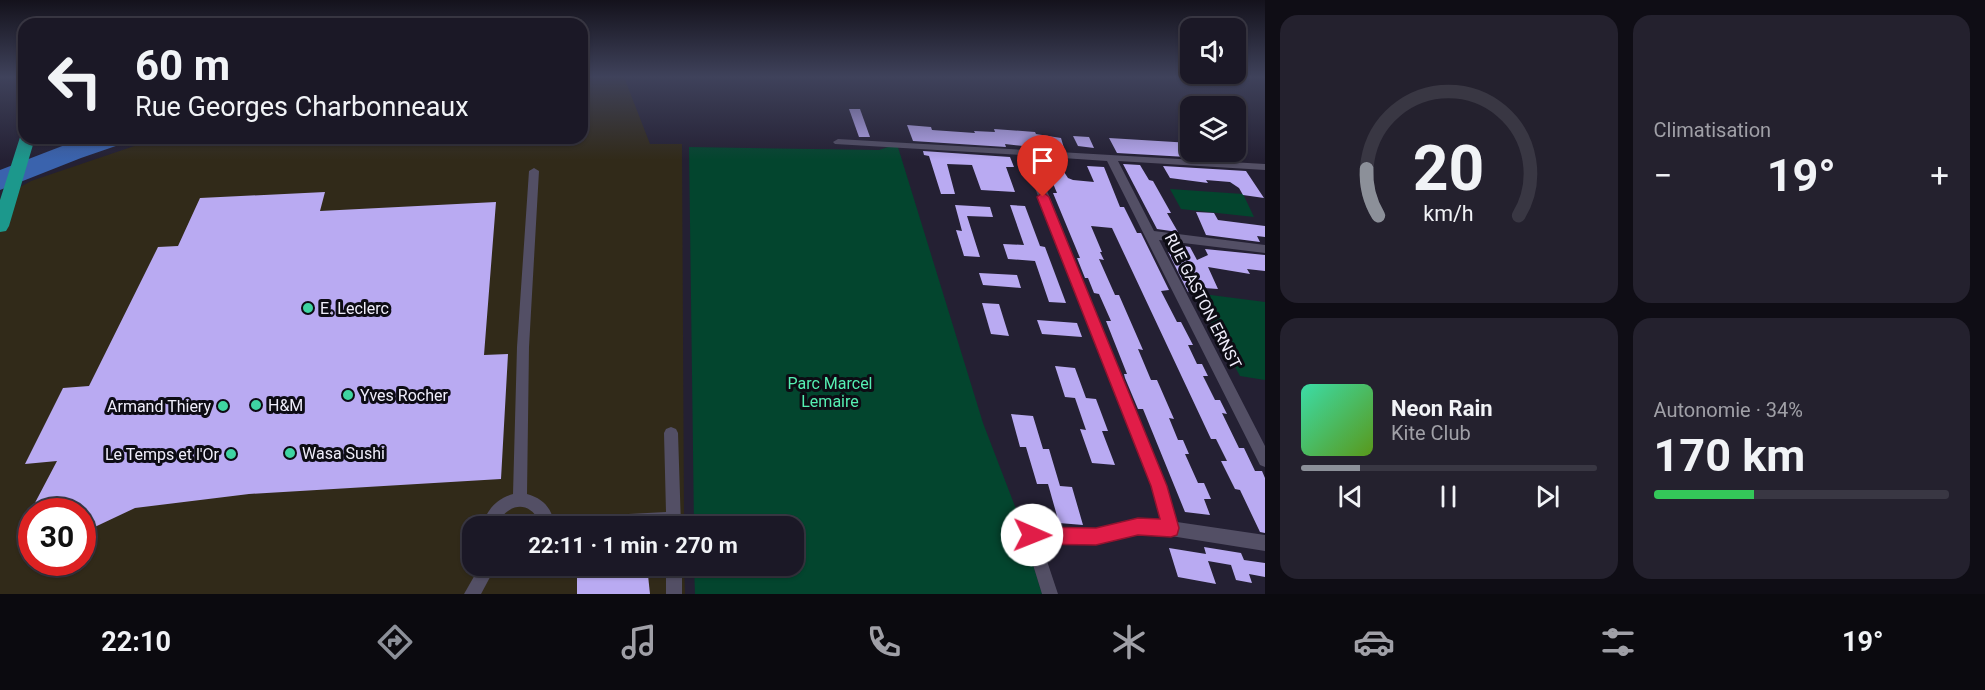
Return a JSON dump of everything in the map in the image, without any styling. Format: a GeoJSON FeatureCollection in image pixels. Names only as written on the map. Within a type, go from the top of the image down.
{"type":"FeatureCollection","features":[{"type":"Feature","properties":{"kind":"highway"},"geometry":{"type":"LineString","coordinates":[[0,204],[18,142]]}},
{"type":"Feature","properties":{"kind":"highway"},"geometry":{"type":"LineString","coordinates":[[0,226],[25,144]]}},
{"type":"Feature","properties":{"kind":"street"},"geometry":{"type":"LineString","coordinates":[[838,142],[1265,167]]}},
{"type":"Feature","properties":{"kind":"street"},"geometry":{"type":"LineString","coordinates":[[1026,152],[1159,486],[1171,528]]}},
{"type":"Feature","properties":{"kind":"street","name":"RUE GASTON ERNST"},"geometry":{"type":"LineString","coordinates":[[1111,158],[1265,460]]}},
{"type":"Feature","properties":{"kind":"street"},"geometry":{"type":"LineString","coordinates":[[520,499],[523,347],[534,171]]}},
{"type":"Feature","properties":{"kind":"street"},"geometry":{"type":"LineString","coordinates":[[1150,235],[1265,249]]}},
{"type":"Feature","properties":{"kind":"street"},"geometry":{"type":"LineString","coordinates":[[671,433],[674,516]]}},
{"type":"Feature","properties":{"kind":"street"},"geometry":{"type":"LineString","coordinates":[[493,516],[502,506],[520,499],[537,504],[545,516]]}},
{"type":"Feature","properties":{"kind":"street"},"geometry":{"type":"LineString","coordinates":[[1025,516],[1050,594]]}},
{"type":"Feature","properties":{"kind":"street"},"geometry":{"type":"LineString","coordinates":[[1032,535],[1096,536],[1138,526],[1171,528],[1265,543]]}},
{"type":"Feature","properties":{"kind":"street"},"geometry":{"type":"LineString","coordinates":[[471,594],[482,576]]}},
{"type":"Feature","properties":{"kind":"street"},"geometry":{"type":"LineString","coordinates":[[674,576],[674,594]]}},
{"type":"Feature","properties":{"kind":"shaded area"},"geometry":{"type":"Polygon","coordinates":[[[588,105],[635,105],[650,144],[682,144],[684,516],[462,516],[462,576],[684,576],[685,594],[0,594],[0,198],[31,181],[140,144],[588,144],[588,105]]]}},
{"type":"Feature","properties":{"kind":"green space","name":"Parc Marcel Lemaire"},"geometry":{"type":"Polygon","coordinates":[[[897,144],[983,423],[1016,509],[1042,594],[695,594],[694,576],[804,576],[804,516],[694,516],[689,147],[879,150],[897,144]]]}},
{"type":"Feature","properties":{"kind":"green space"},"geometry":{"type":"Polygon","coordinates":[[[1170,189],[1243,194],[1254,217],[1181,209],[1170,189]]]}},
{"type":"Feature","properties":{"kind":"green space"},"geometry":{"type":"Polygon","coordinates":[[[1195,293],[1265,302],[1265,380],[1240,376],[1195,293]]]}},
{"type":"Feature","properties":{"kind":"water"},"geometry":{"type":"Polygon","coordinates":[[[67,144],[122,144],[0,190],[0,170],[67,144]]]}},
{"type":"Feature","properties":{"kind":"building"},"geometry":{"type":"Polygon","coordinates":[[[849,109],[860,109],[870,137],[859,137],[849,109]]]}},
{"type":"Feature","properties":{"kind":"building"},"geometry":{"type":"Polygon","coordinates":[[[907,125],[931,127],[932,130],[975,133],[974,131],[995,132],[994,129],[1035,132],[1061,138],[1064,148],[913,141],[907,125]]]}},
{"type":"Feature","properties":{"kind":"building"},"geometry":{"type":"Polygon","coordinates":[[[1073,136],[1089,137],[1094,148],[1078,146],[1073,136]]]}},
{"type":"Feature","properties":{"kind":"building"},"geometry":{"type":"Polygon","coordinates":[[[1109,138],[1180,142],[1180,157],[1117,153],[1109,138]]]}},
{"type":"Feature","properties":{"kind":"building"},"geometry":{"type":"Polygon","coordinates":[[[923,151],[1010,157],[1014,167],[1006,167],[1015,192],[981,190],[972,165],[947,164],[955,194],[941,194],[929,156],[924,155],[923,151]]]}},
{"type":"Feature","properties":{"kind":"building"},"geometry":{"type":"Polygon","coordinates":[[[1036,158],[1056,160],[1068,178],[1073,180],[1094,182],[1087,166],[1104,167],[1120,207],[1124,207],[1137,233],[1141,233],[1169,290],[1161,291],[1177,322],[1181,322],[1193,345],[1188,345],[1197,364],[1202,364],[1208,376],[1203,376],[1215,400],[1220,400],[1227,414],[1222,413],[1239,448],[1244,448],[1255,471],[1262,471],[1265,478],[1265,533],[1260,532],[1240,490],[1235,489],[1221,461],[1227,461],[1216,439],[1211,439],[1112,228],[1091,226],[1104,260],[1099,259],[1115,295],[1119,295],[1143,350],[1138,349],[1151,380],[1157,380],[1174,419],[1169,418],[1178,440],[1183,440],[1189,454],[1185,454],[1198,483],[1204,483],[1211,499],[1204,499],[1210,515],[1185,512],[1143,409],[1138,409],[1125,378],[1124,374],[1127,374],[1106,321],[1111,321],[1099,294],[1094,293],[1088,278],[1085,278],[1077,258],[1080,258],[1053,193],[1057,193],[1047,169],[1043,169],[1036,158]]]}},
{"type":"Feature","properties":{"kind":"building"},"geometry":{"type":"Polygon","coordinates":[[[1123,164],[1140,165],[1149,180],[1153,181],[1171,213],[1167,213],[1178,232],[1157,229],[1123,164]]]}},
{"type":"Feature","properties":{"kind":"building"},"geometry":{"type":"Polygon","coordinates":[[[1163,166],[1246,171],[1264,198],[1243,195],[1239,188],[1230,182],[1206,180],[1208,183],[1170,178],[1163,166]]]}},
{"type":"Feature","properties":{"kind":"building","name":"E. Leclerc"},"geometry":{"type":"Polygon","coordinates":[[[325,192],[320,211],[496,202],[484,355],[508,354],[501,479],[249,494],[135,508],[96,526],[96,498],[38,498],[57,461],[25,464],[63,388],[89,386],[158,247],[178,246],[200,198],[325,192]]]}},
{"type":"Feature","properties":{"kind":"building"},"geometry":{"type":"Polygon","coordinates":[[[955,205],[990,207],[993,217],[967,216],[980,257],[964,256],[956,230],[962,231],[955,205]]]}},
{"type":"Feature","properties":{"kind":"building"},"geometry":{"type":"Polygon","coordinates":[[[1010,205],[1025,206],[1040,246],[1045,247],[1066,303],[1049,302],[1035,261],[1008,259],[1003,244],[1024,245],[1010,205]]]}},
{"type":"Feature","properties":{"kind":"building"},"geometry":{"type":"Polygon","coordinates":[[[1196,212],[1214,213],[1218,220],[1265,226],[1265,237],[1257,236],[1260,242],[1206,235],[1196,212]]]}},
{"type":"Feature","properties":{"kind":"building"},"geometry":{"type":"Polygon","coordinates":[[[1172,244],[1190,247],[1197,260],[1208,255],[1205,249],[1265,255],[1265,271],[1247,269],[1250,274],[1208,267],[1218,289],[1204,288],[1207,295],[1188,292],[1168,252],[1176,253],[1172,244]]]}},
{"type":"Feature","properties":{"kind":"building"},"geometry":{"type":"Polygon","coordinates":[[[979,273],[1017,275],[1021,288],[983,285],[979,273]]]}},
{"type":"Feature","properties":{"kind":"building"},"geometry":{"type":"Polygon","coordinates":[[[982,303],[999,304],[1009,336],[991,334],[982,303]]]}},
{"type":"Feature","properties":{"kind":"building"},"geometry":{"type":"Polygon","coordinates":[[[1037,320],[1077,323],[1082,337],[1042,334],[1037,320]]]}},
{"type":"Feature","properties":{"kind":"building"},"geometry":{"type":"Polygon","coordinates":[[[1055,366],[1075,368],[1086,398],[1096,399],[1108,431],[1102,431],[1115,465],[1092,463],[1080,429],[1086,430],[1075,398],[1065,397],[1055,366]]]}},
{"type":"Feature","properties":{"kind":"building"},"geometry":{"type":"Polygon","coordinates":[[[1011,414],[1033,416],[1043,449],[1049,449],[1060,486],[1072,487],[1083,525],[1059,523],[1048,484],[1037,484],[1026,447],[1020,447],[1011,414]]]}},
{"type":"Feature","properties":{"kind":"building"},"geometry":{"type":"Polygon","coordinates":[[[1204,547],[1241,553],[1244,560],[1265,563],[1265,577],[1249,574],[1252,583],[1236,580],[1231,565],[1208,561],[1216,584],[1178,577],[1169,548],[1206,554],[1204,547]]]}},
{"type":"Feature","properties":{"kind":"building"},"geometry":{"type":"Polygon","coordinates":[[[577,576],[648,576],[650,594],[577,594],[577,576]]]}},
{"type":"Feature","properties":{"kind":"place","name":"E. Leclerc"},"geometry":{"type":"Point","coordinates":[308,308]}},
{"type":"Feature","properties":{"kind":"place","name":"Yves Rocher"},"geometry":{"type":"Point","coordinates":[348,395]}},
{"type":"Feature","properties":{"kind":"place","name":"H&M"},"geometry":{"type":"Point","coordinates":[256,405]}},
{"type":"Feature","properties":{"kind":"place","name":"Armand Thiery"},"geometry":{"type":"Point","coordinates":[223,406]}},
{"type":"Feature","properties":{"kind":"place","name":"Wasa Sushi"},"geometry":{"type":"Point","coordinates":[290,453]}},
{"type":"Feature","properties":{"kind":"place","name":"Le Temps et l'Or"},"geometry":{"type":"Point","coordinates":[231,454]}},
{"type":"Feature","properties":{"kind":"route"},"geometry":{"type":"LineString","coordinates":[[1032,535],[1096,536],[1138,526],[1171,528],[1159,486],[1043,197]]}}]}
